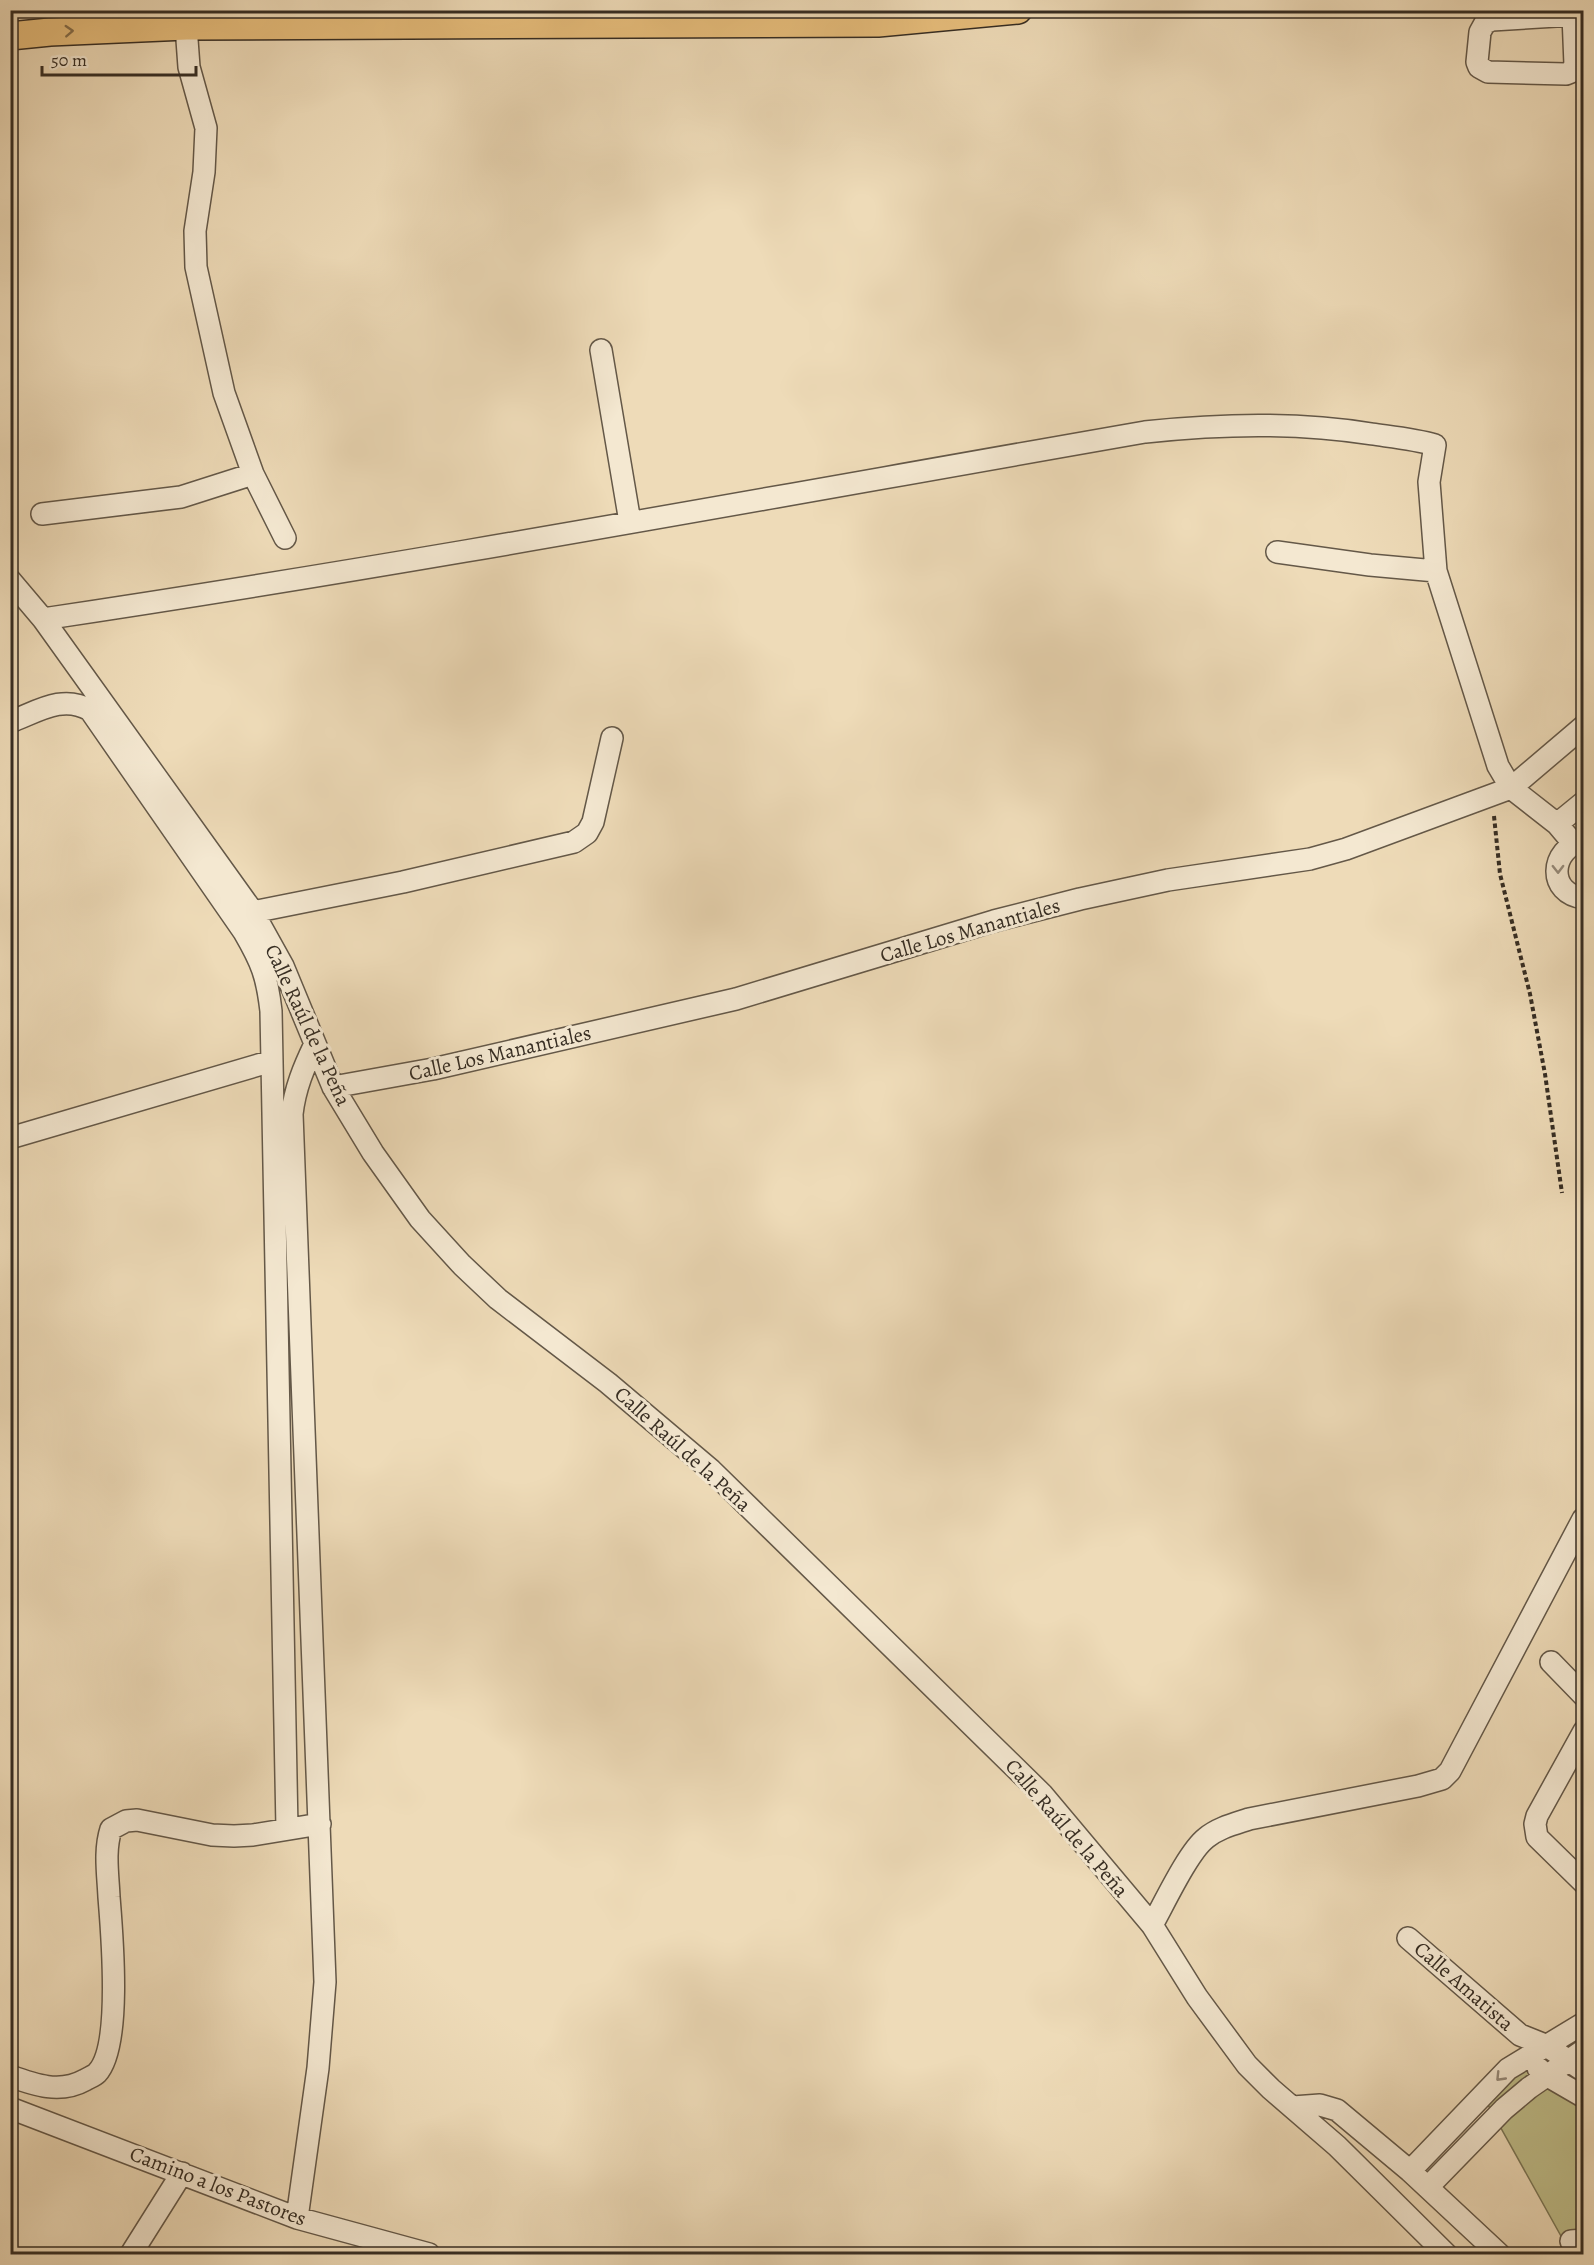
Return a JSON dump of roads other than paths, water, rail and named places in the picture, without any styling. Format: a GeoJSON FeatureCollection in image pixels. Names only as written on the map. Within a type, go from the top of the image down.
{"type":"FeatureCollection","features":[{"type":"Feature","properties":{"kind":"main road"},"geometry":{"type":"LineString","coordinates":[[10,36],[186,26],[500,17],[878,23],[1018,10]]}},
{"type":"Feature","properties":{"kind":"street"},"geometry":{"type":"LineString","coordinates":[[1578,13],[1575,64],[1571,72],[1566,74],[1488,72],[1479,67],[1480,32],[1485,23],[1492,20],[1578,13]]}},
{"type":"Feature","properties":{"kind":"street"},"geometry":{"type":"LineString","coordinates":[[186,26],[189,67],[206,128],[204,172],[195,231],[196,267],[224,393],[253,474],[285,538]]}},
{"type":"Feature","properties":{"kind":"street"},"geometry":{"type":"LineString","coordinates":[[601,350],[630,522]]}},
{"type":"Feature","properties":{"kind":"street"},"geometry":{"type":"LineString","coordinates":[[43,619],[247,589],[1145,432],[1202,426],[1289,424],[1332,428],[1436,445],[1430,482],[1436,571],[1498,766],[1511,788],[1578,841],[1564,850],[1558,860],[1557,871],[1560,883],[1567,892],[1577,898],[1584,898]]}},
{"type":"Feature","properties":{"kind":"street"},"geometry":{"type":"LineString","coordinates":[[42,514],[181,497],[253,474]]}},
{"type":"Feature","properties":{"kind":"street"},"geometry":{"type":"LineString","coordinates":[[1277,552],[1370,565],[1436,571]]}},
{"type":"Feature","properties":{"kind":"street","name":"Calle Raúl de la Peña"},"geometry":{"type":"LineString","coordinates":[[10,580],[43,619],[253,912],[282,966],[333,1088],[373,1153],[420,1219],[462,1265],[498,1299],[608,1383],[711,1470],[1042,1794],[1152,1925],[1224,2036],[1247,2065],[1365,2173],[1446,2254]]}},
{"type":"Feature","properties":{"kind":"street"},"geometry":{"type":"LineString","coordinates":[[10,722],[57,703],[80,704],[90,710],[244,932],[260,961],[268,982],[271,1011],[287,1829]]}},
{"type":"Feature","properties":{"kind":"street","name":"Calle Los Manantiales"},"geometry":{"type":"LineString","coordinates":[[333,1088],[434,1069],[736,999],[994,921],[1080,898],[1168,880],[1311,859],[1346,849],[1511,788],[1584,726]]}},
{"type":"Feature","properties":{"kind":"street"},"geometry":{"type":"LineString","coordinates":[[253,912],[403,882],[574,842],[587,833],[593,822],[612,738]]}},
{"type":"Feature","properties":{"kind":"street"},"geometry":{"type":"LineString","coordinates":[[1557,824],[1584,802]]}},
{"type":"Feature","properties":{"kind":"street"},"geometry":{"type":"LineString","coordinates":[[297,2218],[318,2068],[325,1982],[292,1113],[299,1078],[315,1044]]}},
{"type":"Feature","properties":{"kind":"street"},"geometry":{"type":"LineString","coordinates":[[10,1138],[272,1061]]}},
{"type":"Feature","properties":{"kind":"street"},"geometry":{"type":"LineString","coordinates":[[1152,1925],[1193,1853],[1205,1838],[1226,1827],[1249,1819],[1418,1786],[1442,1779],[1449,1771],[1583,1520]]}},
{"type":"Feature","properties":{"kind":"street"},"geometry":{"type":"LineString","coordinates":[[1551,1662],[1584,1696]]}},
{"type":"Feature","properties":{"kind":"street"},"geometry":{"type":"LineString","coordinates":[[1584,1731],[1537,1816],[1535,1824],[1537,1837],[1584,1883]]}},
{"type":"Feature","properties":{"kind":"street"},"geometry":{"type":"LineString","coordinates":[[10,2076],[34,2085],[56,2088],[74,2086],[97,2073],[106,2055],[113,2024],[111,1927],[106,1851],[111,1829],[126,1821],[137,1820],[212,1835],[253,1835],[320,1824]]}},
{"type":"Feature","properties":{"kind":"street","name":"Calle Amatista"},"geometry":{"type":"LineString","coordinates":[[1408,1938],[1520,2035],[1579,2061]]}},
{"type":"Feature","properties":{"kind":"street"},"geometry":{"type":"LineString","coordinates":[[1410,2171],[1508,2069],[1526,2056],[1584,2023]]}},
{"type":"Feature","properties":{"kind":"street","name":"Calle Amatista"},"geometry":{"type":"LineString","coordinates":[[1520,2035],[1526,2056]]}},
{"type":"Feature","properties":{"kind":"street"},"geometry":{"type":"LineString","coordinates":[[1526,2056],[1546,2075],[1584,2097]]}},
{"type":"Feature","properties":{"kind":"street"},"geometry":{"type":"LineString","coordinates":[[1428,2187],[1504,2109],[1546,2075],[1579,2061]]}},
{"type":"Feature","properties":{"kind":"street"},"geometry":{"type":"LineString","coordinates":[[1293,2107],[1320,2105],[1337,2110],[1410,2171],[1499,2254]]}},
{"type":"Feature","properties":{"kind":"street","name":"Camino a los Pastores"},"geometry":{"type":"LineString","coordinates":[[10,2108],[297,2218],[424,2254]]}},
{"type":"Feature","properties":{"kind":"street"},"geometry":{"type":"LineString","coordinates":[[1461,2117],[1479,2135]]}},
{"type":"Feature","properties":{"kind":"street"},"geometry":{"type":"LineString","coordinates":[[131,2254],[182,2173]]}}]}
